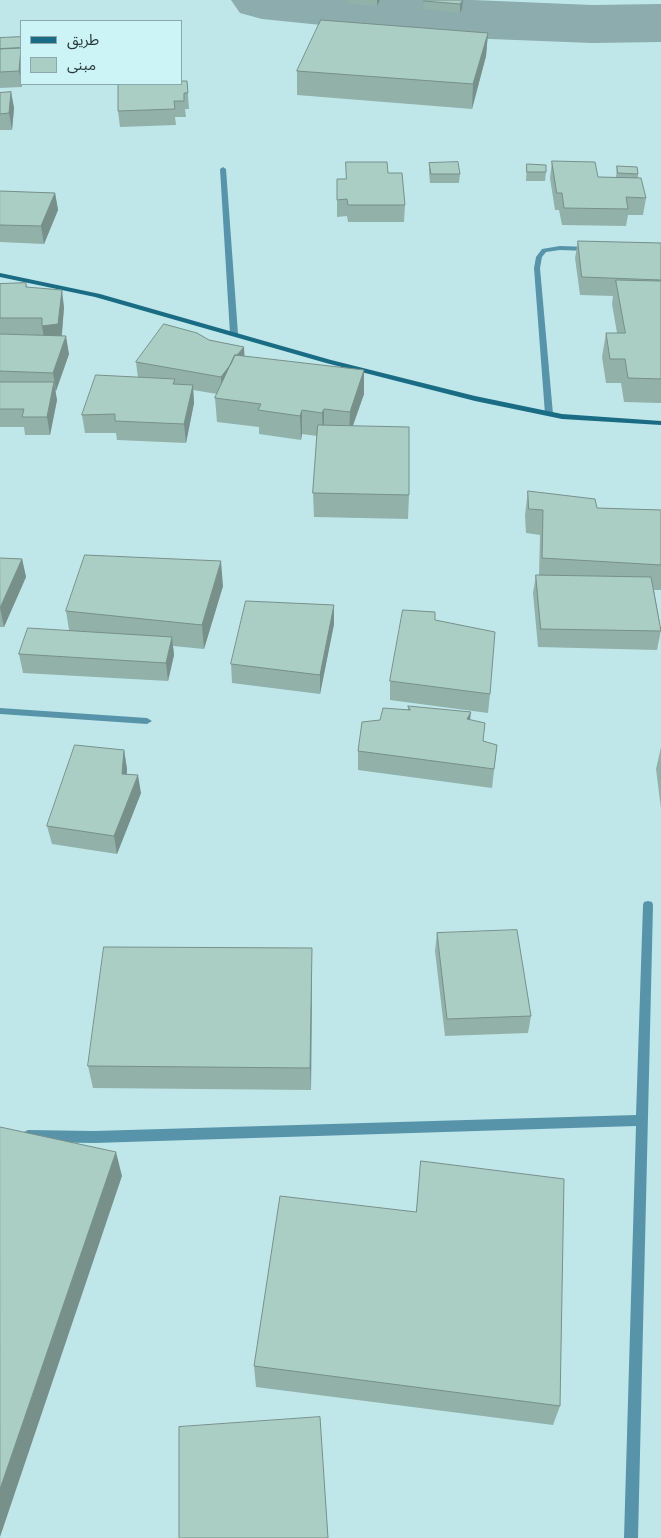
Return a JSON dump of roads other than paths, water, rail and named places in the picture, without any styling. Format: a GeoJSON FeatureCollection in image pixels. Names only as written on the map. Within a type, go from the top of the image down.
{"type":"FeatureCollection","features":[{"type":"Feature","properties":{"kind":"main road"},"geometry":{"type":"LineString","coordinates":[[0,276],[112,300],[446,391],[549,414],[597,420],[661,424]]}},
{"type":"Feature","properties":{"kind":"street"},"geometry":{"type":"LineString","coordinates":[[223,169],[234,334]]}},
{"type":"Feature","properties":{"kind":"street"},"geometry":{"type":"LineString","coordinates":[[549,414],[537,268],[539,257],[544,250],[597,249]]}},
{"type":"Feature","properties":{"kind":"street"},"geometry":{"type":"LineString","coordinates":[[0,711],[147,721]]}},
{"type":"Feature","properties":{"kind":"street"},"geometry":{"type":"LineString","coordinates":[[631,1538],[648,905]]}},
{"type":"Feature","properties":{"kind":"street"},"geometry":{"type":"LineString","coordinates":[[19,1136],[94,1137],[642,1120]]}}]}
